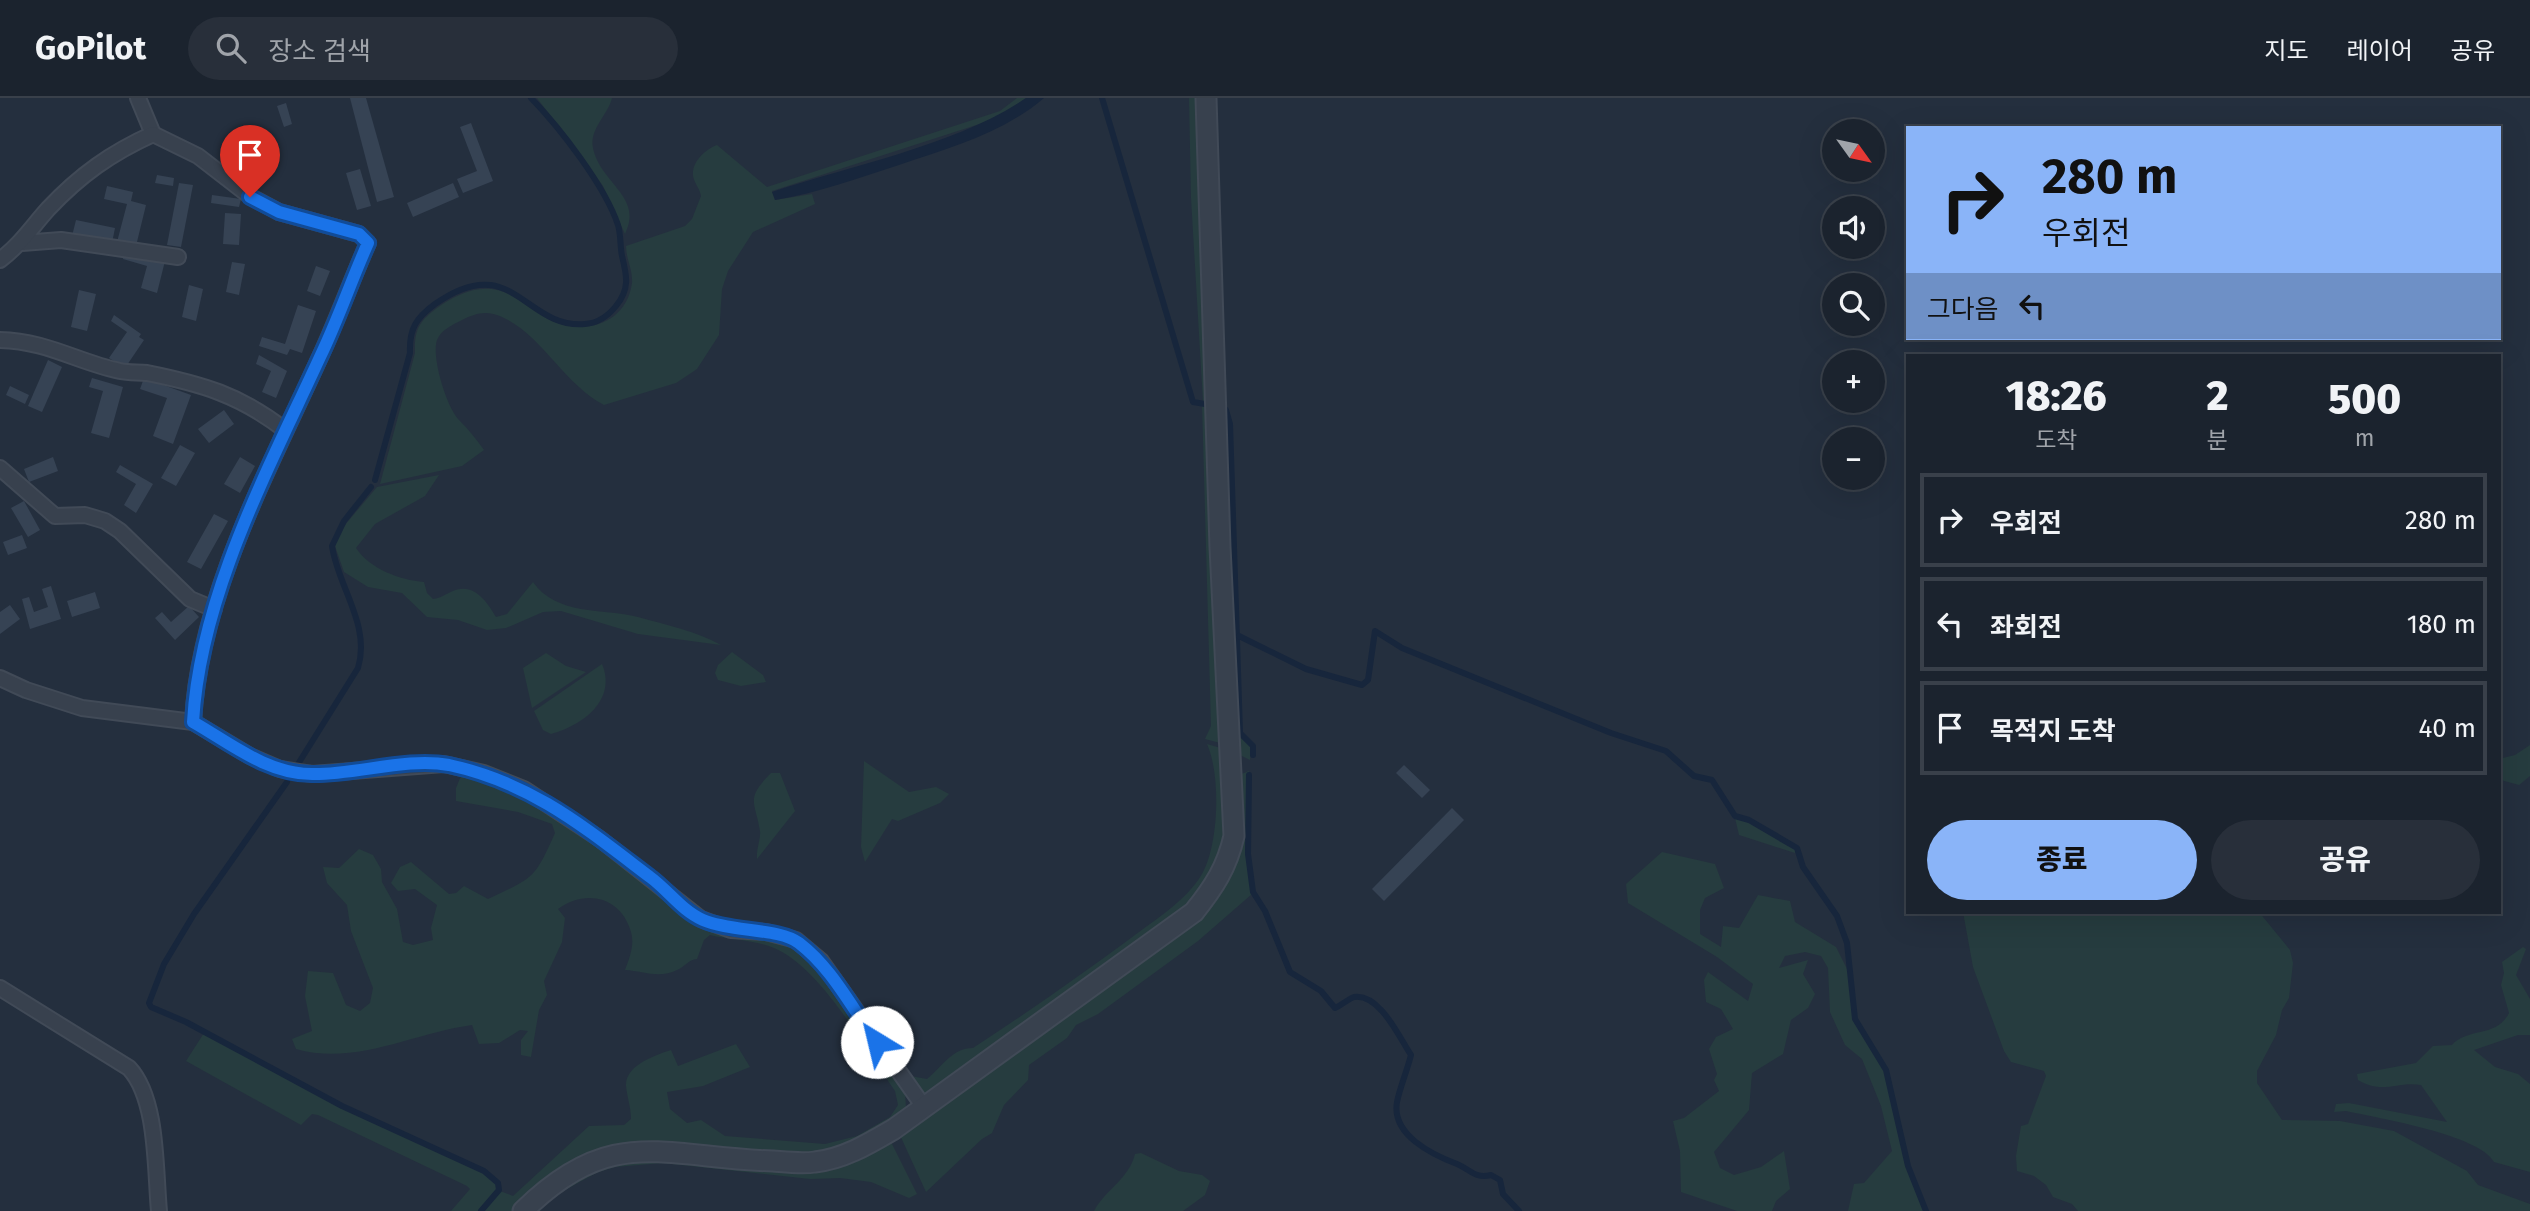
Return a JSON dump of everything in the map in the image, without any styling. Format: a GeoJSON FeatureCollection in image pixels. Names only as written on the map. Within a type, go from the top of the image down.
{"type":"FeatureCollection","features":[{"type":"Feature","properties":{"kind":"street"},"geometry":{"type":"LineString","coordinates":[[138,98],[153,134],[198,156],[250,197],[279,212],[359,234],[368,243],[321,355],[285,430],[214,609],[195,677],[193,722]]}},
{"type":"Feature","properties":{"kind":"street"},"geometry":{"type":"LineString","coordinates":[[523,1211],[574,1168],[612,1154],[658,1150],[748,1160],[816,1162],[859,1149],[894,1129],[1194,912],[1217,883],[1229,860],[1234,836],[1220,547],[1206,98]]}},
{"type":"Feature","properties":{"kind":"street"},"geometry":{"type":"LineString","coordinates":[[0,260],[22,243],[46,211],[78,179],[107,156],[153,134]]}},
{"type":"Feature","properties":{"kind":"street"},"geometry":{"type":"LineString","coordinates":[[22,243],[61,240],[178,257]]}},
{"type":"Feature","properties":{"kind":"street"},"geometry":{"type":"LineString","coordinates":[[0,340],[28,340],[120,371],[143,372],[215,388],[257,408],[285,430]]}},
{"type":"Feature","properties":{"kind":"street"},"geometry":{"type":"LineString","coordinates":[[0,468],[55,516],[85,515],[105,521],[120,531],[190,599],[214,609]]}},
{"type":"Feature","properties":{"kind":"street"},"geometry":{"type":"LineString","coordinates":[[0,678],[26,690],[82,708],[193,722],[250,756],[280,769],[312,775],[444,764],[484,773],[524,789],[600,839],[701,919],[731,930],[766,932],[796,940],[821,961],[924,1107]]}},
{"type":"Feature","properties":{"kind":"street"},"geometry":{"type":"LineString","coordinates":[[0,988],[129,1068],[138,1078],[148,1110],[159,1211]]}},
{"type":"Feature","properties":{"kind":"green space"},"geometry":{"type":"Polygon","coordinates":[[[537,98],[612,98],[596,128],[593,148],[597,160],[619,190],[629,210],[625,234],[603,186],[537,98]]]}},
{"type":"Feature","properties":{"kind":"green space"},"geometry":{"type":"Polygon","coordinates":[[[1017,98],[1026,98],[998,118],[772,191],[775,200],[812,194],[815,204],[753,232],[728,271],[722,289],[719,335],[697,369],[676,383],[604,405],[577,385],[529,335],[502,317],[482,313],[451,326],[441,333],[437,340],[436,358],[441,382],[455,415],[484,450],[462,466],[380,484],[415,353],[415,339],[419,327],[426,317],[444,304],[465,293],[481,289],[497,290],[511,295],[542,316],[561,324],[574,327],[600,324],[621,309],[628,298],[632,278],[626,246],[685,226],[692,219],[701,196],[693,170],[700,156],[713,147],[717,145],[767,187],[1000,111],[1017,98]]]}},
{"type":"Feature","properties":{"kind":"green space"},"geometry":{"type":"Polygon","coordinates":[[[1189,98],[1201,98],[1224,744],[1205,739],[1211,726],[1202,405],[1207,406],[1203,402],[1191,198],[1189,98]]]}},
{"type":"Feature","properties":{"kind":"green space"},"geometry":{"type":"Polygon","coordinates":[[[1225,417],[1238,735],[1251,747],[1250,760],[1234,752],[1225,417]]]}},
{"type":"Feature","properties":{"kind":"green space"},"geometry":{"type":"Polygon","coordinates":[[[439,475],[425,496],[375,524],[356,548],[369,562],[396,576],[424,582],[427,593],[433,599],[461,589],[473,591],[484,600],[496,617],[507,614],[533,582],[554,601],[567,606],[638,617],[691,632],[721,645],[638,634],[561,611],[543,612],[506,628],[487,630],[458,620],[427,617],[402,593],[368,587],[344,572],[335,546],[339,532],[377,487],[439,475]]]}},
{"type":"Feature","properties":{"kind":"green space"},"geometry":{"type":"Polygon","coordinates":[[[732,652],[763,675],[766,682],[741,686],[718,680],[715,673],[718,665],[732,652]]]}},
{"type":"Feature","properties":{"kind":"green space"},"geometry":{"type":"Polygon","coordinates":[[[546,653],[566,666],[586,672],[532,708],[523,668],[546,653]]]}},
{"type":"Feature","properties":{"kind":"green space"},"geometry":{"type":"Polygon","coordinates":[[[602,664],[605,689],[594,709],[563,730],[551,734],[543,730],[534,711],[602,664]]]}},
{"type":"Feature","properties":{"kind":"green space"},"geometry":{"type":"Polygon","coordinates":[[[1207,744],[1224,749],[1225,835],[1222,854],[1189,907],[926,1096],[905,1075],[927,1079],[953,1054],[973,1048],[1033,1008],[1170,909],[1188,893],[1208,861],[1215,828],[1215,773],[1207,744]]]}},
{"type":"Feature","properties":{"kind":"green space"},"geometry":{"type":"Polygon","coordinates":[[[2530,745],[2530,776],[2519,785],[2501,780],[2501,758],[2515,755],[2530,745]]]}},
{"type":"Feature","properties":{"kind":"green space"},"geometry":{"type":"Polygon","coordinates":[[[864,761],[909,792],[936,787],[949,794],[940,803],[898,821],[892,819],[865,862],[861,847],[864,761]]]}},
{"type":"Feature","properties":{"kind":"green space"},"geometry":{"type":"Polygon","coordinates":[[[463,771],[510,787],[582,832],[678,908],[748,935],[791,945],[813,961],[905,1091],[906,1109],[879,1133],[819,1157],[640,1145],[517,1211],[483,1211],[500,1191],[513,1196],[589,1126],[624,1125],[631,1119],[626,1086],[630,1072],[642,1062],[671,1050],[678,1066],[736,1044],[750,1067],[703,1086],[667,1092],[670,1109],[687,1123],[701,1120],[725,1136],[825,1144],[857,1136],[890,1117],[898,1105],[895,1091],[841,1011],[809,973],[791,958],[767,945],[710,935],[704,940],[697,959],[670,973],[625,970],[632,942],[626,920],[611,904],[590,898],[579,899],[558,909],[565,918],[562,942],[544,981],[547,995],[539,1010],[531,1057],[521,1055],[521,1040],[528,1031],[520,1030],[499,1043],[479,1044],[472,1025],[341,1054],[296,1049],[292,1039],[312,1031],[305,996],[308,971],[333,973],[346,1005],[360,1011],[370,1003],[373,988],[351,931],[347,905],[327,883],[323,867],[339,868],[359,849],[373,855],[381,869],[382,882],[397,909],[403,942],[413,945],[433,940],[431,928],[437,905],[415,889],[398,891],[391,883],[400,867],[411,862],[449,894],[456,893],[464,886],[488,899],[524,881],[537,869],[555,833],[552,824],[518,812],[456,801],[456,788],[463,771]]]}},
{"type":"Feature","properties":{"kind":"green space"},"geometry":{"type":"Polygon","coordinates":[[[1249,771],[1247,856],[1252,894],[1198,941],[1098,1014],[1076,1025],[1067,1038],[1029,1065],[1028,1080],[1004,1105],[992,1133],[982,1139],[926,1192],[899,1133],[1217,889],[1234,777],[1249,771]]]}},
{"type":"Feature","properties":{"kind":"green space"},"geometry":{"type":"Polygon","coordinates":[[[771,773],[780,773],[795,811],[757,859],[760,834],[754,800],[758,789],[771,773]]]}},
{"type":"Feature","properties":{"kind":"green space"},"geometry":{"type":"Polygon","coordinates":[[[1735,818],[1751,823],[1795,849],[1795,853],[1739,835],[1735,818]]]}},
{"type":"Feature","properties":{"kind":"green space"},"geometry":{"type":"Polygon","coordinates":[[[1662,852],[1715,864],[1724,888],[1705,898],[1700,910],[1700,934],[1721,947],[1723,926],[1739,928],[1758,895],[1790,901],[1795,922],[1836,947],[1848,971],[1854,1021],[1885,1071],[1907,1166],[1925,1211],[1848,1211],[1854,1184],[1864,1183],[1892,1151],[1881,1106],[1862,1059],[1845,1045],[1830,1012],[1828,968],[1821,956],[1805,952],[1785,956],[1779,968],[1808,960],[1803,974],[1815,994],[1808,1008],[1791,1020],[1783,1054],[1752,1073],[1749,1110],[1714,1152],[1720,1168],[1734,1175],[1761,1167],[1784,1151],[1790,1189],[1776,1201],[1772,1211],[1737,1211],[1681,1192],[1680,1151],[1673,1121],[1684,1118],[1719,1091],[1714,1080],[1717,1074],[1709,1049],[1716,1037],[1733,1029],[1721,1009],[1706,1002],[1704,980],[1708,972],[1748,1001],[1753,984],[1717,957],[1628,903],[1626,884],[1662,852]]]}},
{"type":"Feature","properties":{"kind":"green space"},"geometry":{"type":"Polygon","coordinates":[[[1963,914],[2261,914],[2290,950],[2293,963],[2289,998],[2282,1010],[2276,1035],[2257,1071],[2257,1083],[2282,1120],[2340,1121],[2394,1131],[2467,1171],[2478,1185],[2530,1204],[2530,1211],[2078,1211],[2072,1204],[2053,1197],[2046,1185],[2034,1176],[2017,1171],[2016,1156],[2021,1126],[2028,1124],[2046,1076],[2044,1071],[2011,1062],[2004,1051],[1973,967],[1963,914]]]}},
{"type":"Feature","properties":{"kind":"green space"},"geometry":{"type":"Polygon","coordinates":[[[2523,947],[2526,949],[2516,975],[2530,999],[2530,1035],[2518,1035],[2474,1050],[2495,1067],[2518,1074],[2530,1084],[2530,1172],[2494,1162],[2485,1152],[2469,1144],[2427,1129],[2346,1111],[2334,1112],[2336,1104],[2349,1103],[2447,1122],[2421,1085],[2375,1087],[2358,1080],[2357,1074],[2416,1063],[2433,1046],[2452,1045],[2459,1039],[2490,1029],[2504,1021],[2509,1013],[2501,985],[2504,973],[2502,962],[2523,947]]]}},
{"type":"Feature","properties":{"kind":"green space"},"geometry":{"type":"Polygon","coordinates":[[[204,1033],[341,1107],[484,1172],[497,1184],[497,1189],[479,1211],[451,1211],[470,1189],[467,1186],[318,1115],[312,1114],[301,1125],[186,1061],[204,1033]]]}},
{"type":"Feature","properties":{"kind":"green space"},"geometry":{"type":"Polygon","coordinates":[[[891,1142],[917,1194],[909,1198],[871,1182],[840,1178],[810,1179],[663,1163],[615,1167],[596,1173],[540,1204],[557,1189],[617,1160],[866,1155],[891,1142]]]}},
{"type":"Feature","properties":{"kind":"green space"},"geometry":{"type":"Polygon","coordinates":[[[1141,1153],[1179,1171],[1202,1175],[1210,1181],[1205,1195],[1183,1211],[1094,1211],[1123,1177],[1135,1154],[1141,1153]]]}},
{"type":"Feature","properties":{"kind":"water"},"geometry":{"type":"Polygon","coordinates":[[[1026,98],[1044,98],[1011,121],[975,138],[838,185],[775,200],[772,192],[937,141],[999,114],[1026,98]]]}},
{"type":"Feature","properties":{"kind":"building"},"geometry":{"type":"Polygon","coordinates":[[[350,98],[366,98],[394,197],[377,202],[350,98]]]}},
{"type":"Feature","properties":{"kind":"building"},"geometry":{"type":"Polygon","coordinates":[[[286,103],[292,124],[284,127],[277,106],[286,103]]]}},
{"type":"Feature","properties":{"kind":"building"},"geometry":{"type":"Polygon","coordinates":[[[471,123],[493,181],[463,193],[457,179],[477,171],[460,127],[471,123]]]}},
{"type":"Feature","properties":{"kind":"building"},"geometry":{"type":"Polygon","coordinates":[[[360,169],[371,206],[357,210],[346,173],[360,169]]]}},
{"type":"Feature","properties":{"kind":"building"},"geometry":{"type":"Polygon","coordinates":[[[157,175],[174,178],[173,186],[155,183],[157,175]]]}},
{"type":"Feature","properties":{"kind":"building"},"geometry":{"type":"Polygon","coordinates":[[[179,183],[193,185],[181,247],[167,245],[179,183]]]}},
{"type":"Feature","properties":{"kind":"building"},"geometry":{"type":"Polygon","coordinates":[[[453,183],[459,197],[413,217],[407,203],[453,183]]]}},
{"type":"Feature","properties":{"kind":"building"},"geometry":{"type":"Polygon","coordinates":[[[107,186],[133,192],[131,201],[146,205],[136,246],[117,242],[127,204],[104,199],[107,186]]]}},
{"type":"Feature","properties":{"kind":"building"},"geometry":{"type":"Polygon","coordinates":[[[212,195],[241,199],[239,207],[211,203],[212,195]]]}},
{"type":"Feature","properties":{"kind":"building"},"geometry":{"type":"Polygon","coordinates":[[[225,213],[241,214],[239,245],[223,244],[225,213]]]}},
{"type":"Feature","properties":{"kind":"building"},"geometry":{"type":"Polygon","coordinates":[[[76,220],[115,228],[112,243],[72,236],[76,220]]]}},
{"type":"Feature","properties":{"kind":"building"},"geometry":{"type":"Polygon","coordinates":[[[125,250],[165,261],[157,293],[141,288],[147,266],[123,259],[125,250]]]}},
{"type":"Feature","properties":{"kind":"building"},"geometry":{"type":"Polygon","coordinates":[[[232,262],[245,264],[239,295],[226,292],[232,262]]]}},
{"type":"Feature","properties":{"kind":"building"},"geometry":{"type":"Polygon","coordinates":[[[316,266],[330,271],[320,296],[307,291],[316,266]]]}},
{"type":"Feature","properties":{"kind":"building"},"geometry":{"type":"Polygon","coordinates":[[[189,285],[203,289],[196,321],[182,317],[189,285]]]}},
{"type":"Feature","properties":{"kind":"building"},"geometry":{"type":"Polygon","coordinates":[[[79,290],[96,294],[87,331],[71,327],[79,290]]]}},
{"type":"Feature","properties":{"kind":"building"},"geometry":{"type":"Polygon","coordinates":[[[298,305],[316,311],[302,353],[290,349],[287,355],[259,346],[262,337],[285,344],[298,305]]]}},
{"type":"Feature","properties":{"kind":"building"},"geometry":{"type":"Polygon","coordinates":[[[114,315],[141,334],[139,337],[144,340],[125,368],[109,358],[127,332],[111,321],[114,315]]]}},
{"type":"Feature","properties":{"kind":"building"},"geometry":{"type":"Polygon","coordinates":[[[259,355],[287,371],[276,398],[262,392],[271,371],[256,364],[259,355]]]}},
{"type":"Feature","properties":{"kind":"building"},"geometry":{"type":"Polygon","coordinates":[[[48,360],[62,367],[42,412],[28,406],[48,360]]]}},
{"type":"Feature","properties":{"kind":"building"},"geometry":{"type":"Polygon","coordinates":[[[92,378],[123,387],[109,438],[91,433],[103,391],[89,387],[92,378]]]}},
{"type":"Feature","properties":{"kind":"building"},"geometry":{"type":"Polygon","coordinates":[[[144,378],[191,395],[173,444],[153,436],[167,398],[140,389],[144,378]]]}},
{"type":"Feature","properties":{"kind":"building"},"geometry":{"type":"Polygon","coordinates":[[[10,386],[29,395],[25,404],[6,395],[10,386]]]}},
{"type":"Feature","properties":{"kind":"building"},"geometry":{"type":"Polygon","coordinates":[[[224,410],[234,424],[209,443],[198,429],[224,410]]]}},
{"type":"Feature","properties":{"kind":"building"},"geometry":{"type":"Polygon","coordinates":[[[180,445],[195,453],[176,486],[161,478],[180,445]]]}},
{"type":"Feature","properties":{"kind":"building"},"geometry":{"type":"Polygon","coordinates":[[[53,457],[58,471],[29,482],[24,469],[53,457]]]}},
{"type":"Feature","properties":{"kind":"building"},"geometry":{"type":"Polygon","coordinates":[[[240,457],[255,466],[240,493],[224,484],[240,457]]]}},
{"type":"Feature","properties":{"kind":"building"},"geometry":{"type":"Polygon","coordinates":[[[120,465],[153,484],[136,513],[124,505],[136,484],[116,472],[120,465]]]}},
{"type":"Feature","properties":{"kind":"building"},"geometry":{"type":"Polygon","coordinates":[[[24,501],[40,530],[28,537],[11,508],[24,501]]]}},
{"type":"Feature","properties":{"kind":"building"},"geometry":{"type":"Polygon","coordinates":[[[214,514],[228,521],[201,569],[187,562],[214,514]]]}},
{"type":"Feature","properties":{"kind":"building"},"geometry":{"type":"Polygon","coordinates":[[[22,535],[27,548],[8,555],[3,542],[22,535]]]}},
{"type":"Feature","properties":{"kind":"building"},"geometry":{"type":"Polygon","coordinates":[[[51,586],[61,619],[30,629],[22,599],[29,597],[34,612],[48,607],[42,589],[51,586]]]}},
{"type":"Feature","properties":{"kind":"building"},"geometry":{"type":"Polygon","coordinates":[[[95,592],[100,608],[72,617],[67,601],[95,592]]]}},
{"type":"Feature","properties":{"kind":"building"},"geometry":{"type":"Polygon","coordinates":[[[10,605],[20,619],[0,634],[0,612],[10,605]]]}},
{"type":"Feature","properties":{"kind":"building"},"geometry":{"type":"Polygon","coordinates":[[[189,606],[199,617],[175,640],[155,618],[162,612],[171,622],[189,606]]]}},
{"type":"Feature","properties":{"kind":"building"},"geometry":{"type":"Polygon","coordinates":[[[1404,765],[1430,790],[1422,798],[1396,773],[1404,765]]]}},
{"type":"Feature","properties":{"kind":"building"},"geometry":{"type":"Polygon","coordinates":[[[1452,808],[1464,820],[1384,901],[1372,889],[1452,808]]]}},
{"type":"Feature","properties":{"kind":"waterway"},"geometry":{"type":"LineString","coordinates":[[375,480],[410,353],[412,331],[418,319],[435,304],[461,289],[483,285],[501,287],[547,315],[564,322],[585,324],[599,321],[606,316],[624,294],[625,270],[619,229],[612,210],[580,158],[531,98]]}},
{"type":"Feature","properties":{"kind":"waterway"},"geometry":{"type":"LineString","coordinates":[[1102,98],[1193,402],[1205,404]]}},
{"type":"Feature","properties":{"kind":"waterway"},"geometry":{"type":"LineString","coordinates":[[1226,410],[1230,424],[1240,733],[1253,746],[1253,755]]}},
{"type":"Feature","properties":{"kind":"waterway"},"geometry":{"type":"LineString","coordinates":[[298,764],[358,668],[361,652],[357,621],[332,546],[344,521],[371,487]]}},
{"type":"Feature","properties":{"kind":"waterway"},"geometry":{"type":"LineString","coordinates":[[1239,636],[1306,669],[1362,685],[1368,680],[1375,631],[1402,648],[1611,733],[1666,751],[1694,776],[1712,780],[1735,816],[1749,820],[1797,848],[1803,867],[1837,916],[1847,943],[1855,1019],[1886,1070],[1908,1166],[1926,1211]]}},
{"type":"Feature","properties":{"kind":"waterway"},"geometry":{"type":"LineString","coordinates":[[1249,775],[1248,854],[1253,892],[1265,911],[1290,972],[1321,991],[1335,1008],[1354,997],[1363,998],[1381,1009],[1411,1055],[1397,1102],[1400,1124],[1407,1134],[1426,1149],[1477,1175],[1491,1175],[1500,1180],[1503,1194],[1519,1211]]}},
{"type":"Feature","properties":{"kind":"waterway"},"geometry":{"type":"LineString","coordinates":[[287,782],[194,914],[164,964],[149,1003],[151,1007],[186,1022],[342,1106],[484,1171],[498,1183],[499,1190],[481,1211]]}},
{"type":"Feature","properties":{"kind":"route"},"geometry":{"type":"LineString","coordinates":[[250,197],[279,212],[359,234],[368,243],[248,517],[214,609],[195,677],[193,722],[250,756],[280,769],[312,775],[444,764],[484,773],[524,789],[600,839],[701,919],[731,930],[766,932],[796,940],[821,961],[877,1042]]}}]}
